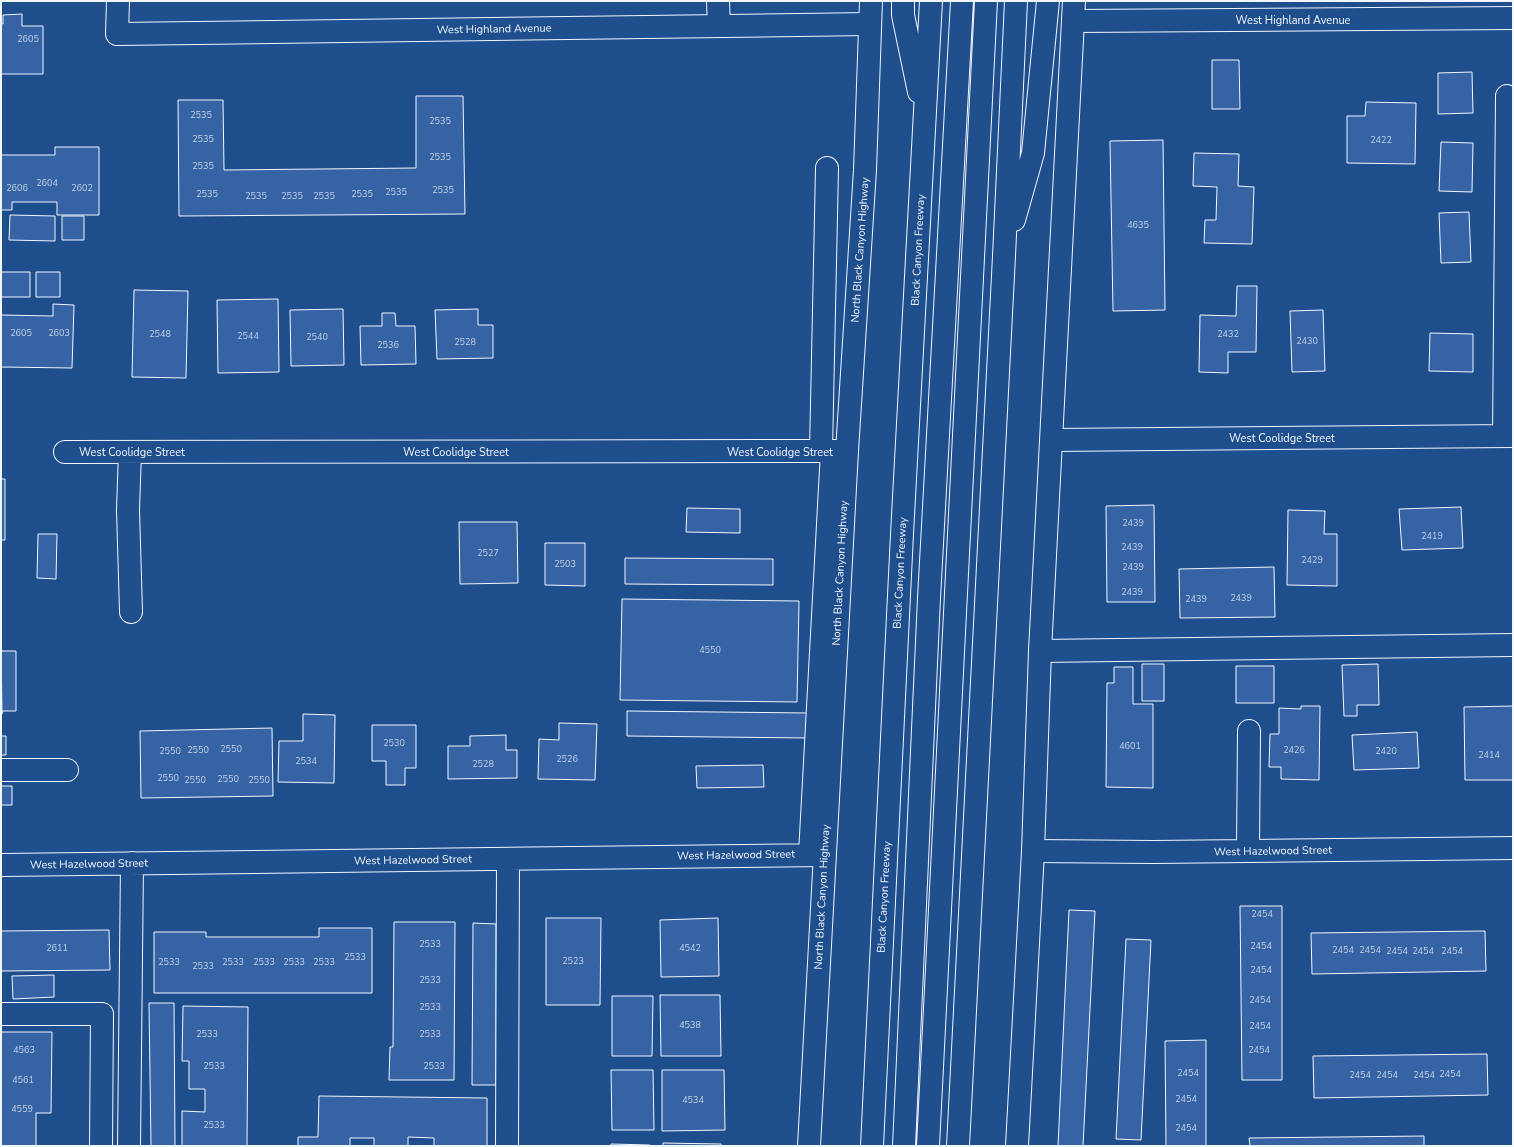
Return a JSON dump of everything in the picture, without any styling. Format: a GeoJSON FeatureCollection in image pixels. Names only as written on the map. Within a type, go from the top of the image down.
{"type":"FeatureCollection","features":[{"type":"Feature","properties":{"kind":"main road","name":"West Highland Avenue"},"geometry":{"type":"LineString","coordinates":[[118,1],[117,34],[870,24]]}},
{"type":"Feature","properties":{"kind":"main road"},"geometry":{"type":"LineString","coordinates":[[718,1],[719,26]]}},
{"type":"Feature","properties":{"kind":"main road","name":"North Black Canyon Highway"},"geometry":{"type":"LineString","coordinates":[[809,1146],[817,854],[833,451],[865,170],[871,1]]}},
{"type":"Feature","properties":{"kind":"main road"},"geometry":{"type":"LineString","coordinates":[[903,1],[903,14],[925,125]]}},
{"type":"Feature","properties":{"kind":"main road","name":"Black Canyon Freeway"},"geometry":{"type":"LineString","coordinates":[[872,1146],[902,526],[931,1]]}},
{"type":"Feature","properties":{"kind":"main road"},"geometry":{"type":"LineString","coordinates":[[904,1146],[929,598],[962,1]]}},
{"type":"Feature","properties":{"kind":"main road"},"geometry":{"type":"LineString","coordinates":[[928,1146],[986,1]]}},
{"type":"Feature","properties":{"kind":"main road"},"geometry":{"type":"LineString","coordinates":[[958,1146],[1016,1]]}},
{"type":"Feature","properties":{"kind":"main road"},"geometry":{"type":"LineString","coordinates":[[1004,256],[1033,154],[1048,1]]}},
{"type":"Feature","properties":{"kind":"main road","name":"West Highland Avenue"},"geometry":{"type":"LineString","coordinates":[[1074,11],[1513,18]]}},
{"type":"Feature","properties":{"kind":"main road"},"geometry":{"type":"LineString","coordinates":[[1017,1146],[1033,851],[1040,651],[1074,11]]}},
{"type":"Feature","properties":{"kind":"main road"},"geometry":{"type":"LineString","coordinates":[[1507,96],[1508,436]]}},
{"type":"Feature","properties":{"kind":"main road"},"geometry":{"type":"LineString","coordinates":[[827,168],[833,451]]}},
{"type":"Feature","properties":{"kind":"main road","name":"West Coolidge Street"},"geometry":{"type":"LineString","coordinates":[[1052,440],[1508,436]]}},
{"type":"Feature","properties":{"kind":"main road","name":"West Coolidge Street"},"geometry":{"type":"LineString","coordinates":[[65,452],[833,451]]}},
{"type":"Feature","properties":{"kind":"main road"},"geometry":{"type":"LineString","coordinates":[[130,452],[128,510],[130,612]]}},
{"type":"Feature","properties":{"kind":"main road"},"geometry":{"type":"LineString","coordinates":[[1040,651],[1513,645]]}},
{"type":"Feature","properties":{"kind":"main road"},"geometry":{"type":"LineString","coordinates":[[1248,851],[1249,731]]}},
{"type":"Feature","properties":{"kind":"main road"},"geometry":{"type":"LineString","coordinates":[[1,770],[67,770]]}},
{"type":"Feature","properties":{"kind":"main road","name":"West Hazelwood Street"},"geometry":{"type":"LineString","coordinates":[[1033,851],[1248,851],[1513,848]]}},
{"type":"Feature","properties":{"kind":"main road","name":"West Hazelwood Street"},"geometry":{"type":"LineString","coordinates":[[1,864],[508,859],[817,854]]}},
{"type":"Feature","properties":{"kind":"main road"},"geometry":{"type":"LineString","coordinates":[[507,1146],[508,859]]}},
{"type":"Feature","properties":{"kind":"main road"},"geometry":{"type":"LineString","coordinates":[[129,1146],[132,863]]}},
{"type":"Feature","properties":{"kind":"main road"},"geometry":{"type":"LineString","coordinates":[[1,1014],[102,1014],[101,1146]]}},
{"type":"Feature","properties":{"kind":"building"},"geometry":{"type":"Polygon","coordinates":[[[22,14],[22,26],[43,26],[43,74],[1,74],[1,24],[3,24],[3,15],[22,14]]]}},
{"type":"Feature","properties":{"kind":"building"},"geometry":{"type":"Polygon","coordinates":[[[1212,60],[1239,60],[1240,109],[1212,109],[1212,60]]]}},
{"type":"Feature","properties":{"kind":"building"},"geometry":{"type":"Polygon","coordinates":[[[1472,72],[1473,113],[1438,114],[1438,73],[1472,72]]]}},
{"type":"Feature","properties":{"kind":"building"},"geometry":{"type":"Polygon","coordinates":[[[416,96],[463,96],[465,214],[179,216],[178,100],[223,100],[224,170],[416,168],[416,96]]]}},
{"type":"Feature","properties":{"kind":"building"},"geometry":{"type":"Polygon","coordinates":[[[1366,102],[1416,103],[1415,164],[1347,163],[1347,116],[1365,116],[1366,102]]]}},
{"type":"Feature","properties":{"kind":"building"},"geometry":{"type":"Polygon","coordinates":[[[1163,140],[1165,310],[1113,311],[1110,141],[1163,140]]]}},
{"type":"Feature","properties":{"kind":"building"},"geometry":{"type":"Polygon","coordinates":[[[1441,142],[1473,143],[1472,192],[1439,191],[1441,142]]]}},
{"type":"Feature","properties":{"kind":"building"},"geometry":{"type":"Polygon","coordinates":[[[55,147],[99,147],[99,215],[57,215],[57,202],[12,202],[12,210],[1,210],[1,155],[55,155],[55,147]]]}},
{"type":"Feature","properties":{"kind":"building"},"geometry":{"type":"Polygon","coordinates":[[[1194,153],[1239,154],[1238,186],[1254,187],[1252,244],[1204,243],[1205,220],[1216,220],[1217,187],[1193,186],[1194,153]]]}},
{"type":"Feature","properties":{"kind":"building"},"geometry":{"type":"Polygon","coordinates":[[[1469,212],[1471,262],[1441,263],[1439,213],[1469,212]]]}},
{"type":"Feature","properties":{"kind":"building"},"geometry":{"type":"Polygon","coordinates":[[[10,215],[55,216],[55,241],[9,240],[10,215]]]}},
{"type":"Feature","properties":{"kind":"building"},"geometry":{"type":"Polygon","coordinates":[[[62,216],[84,216],[84,240],[62,240],[62,216]]]}},
{"type":"Feature","properties":{"kind":"building"},"geometry":{"type":"Polygon","coordinates":[[[1,272],[30,272],[30,297],[1,297],[1,272]]]}},
{"type":"Feature","properties":{"kind":"building"},"geometry":{"type":"Polygon","coordinates":[[[36,272],[60,272],[60,297],[36,297],[36,272]]]}},
{"type":"Feature","properties":{"kind":"building"},"geometry":{"type":"Polygon","coordinates":[[[1237,286],[1257,286],[1256,352],[1228,352],[1228,373],[1199,372],[1200,315],[1236,316],[1237,286]]]}},
{"type":"Feature","properties":{"kind":"building"},"geometry":{"type":"Polygon","coordinates":[[[134,290],[188,291],[186,378],[132,377],[134,290]]]}},
{"type":"Feature","properties":{"kind":"building"},"geometry":{"type":"Polygon","coordinates":[[[278,299],[279,372],[218,373],[217,300],[278,299]]]}},
{"type":"Feature","properties":{"kind":"building"},"geometry":{"type":"Polygon","coordinates":[[[53,304],[74,305],[72,368],[1,367],[1,315],[53,316],[53,304]]]}},
{"type":"Feature","properties":{"kind":"building"},"geometry":{"type":"Polygon","coordinates":[[[343,309],[344,365],[291,366],[290,310],[343,309]]]}},
{"type":"Feature","properties":{"kind":"building"},"geometry":{"type":"Polygon","coordinates":[[[478,309],[478,325],[493,325],[493,358],[437,359],[435,310],[478,309]]]}},
{"type":"Feature","properties":{"kind":"building"},"geometry":{"type":"Polygon","coordinates":[[[1323,310],[1325,371],[1292,372],[1290,311],[1323,310]]]}},
{"type":"Feature","properties":{"kind":"building"},"geometry":{"type":"Polygon","coordinates":[[[382,313],[395,313],[396,326],[415,326],[416,364],[361,365],[360,326],[382,326],[382,313]]]}},
{"type":"Feature","properties":{"kind":"building"},"geometry":{"type":"Polygon","coordinates":[[[1430,333],[1473,334],[1473,372],[1429,371],[1430,333]]]}},
{"type":"Feature","properties":{"kind":"building"},"geometry":{"type":"Polygon","coordinates":[[[1,479],[5,479],[5,540],[1,540],[1,479]]]}},
{"type":"Feature","properties":{"kind":"building"},"geometry":{"type":"Polygon","coordinates":[[[1154,505],[1155,602],[1107,602],[1106,506],[1154,505]]]}},
{"type":"Feature","properties":{"kind":"building"},"geometry":{"type":"Polygon","coordinates":[[[1461,507],[1463,548],[1402,550],[1399,509],[1461,507]]]}},
{"type":"Feature","properties":{"kind":"building"},"geometry":{"type":"Polygon","coordinates":[[[687,508],[740,509],[740,533],[686,532],[687,508]]]}},
{"type":"Feature","properties":{"kind":"building"},"geometry":{"type":"Polygon","coordinates":[[[1288,510],[1325,511],[1324,534],[1337,534],[1337,586],[1287,585],[1288,510]]]}},
{"type":"Feature","properties":{"kind":"building"},"geometry":{"type":"Polygon","coordinates":[[[459,522],[517,522],[518,583],[460,584],[459,522]]]}},
{"type":"Feature","properties":{"kind":"building"},"geometry":{"type":"Polygon","coordinates":[[[38,534],[57,534],[56,579],[37,578],[38,534]]]}},
{"type":"Feature","properties":{"kind":"building"},"geometry":{"type":"Polygon","coordinates":[[[545,543],[585,543],[585,586],[545,585],[545,543]]]}},
{"type":"Feature","properties":{"kind":"building"},"geometry":{"type":"Polygon","coordinates":[[[625,558],[773,559],[773,585],[625,584],[625,558]]]}},
{"type":"Feature","properties":{"kind":"building"},"geometry":{"type":"Polygon","coordinates":[[[1274,567],[1275,617],[1180,618],[1179,569],[1274,567]]]}},
{"type":"Feature","properties":{"kind":"building"},"geometry":{"type":"Polygon","coordinates":[[[622,599],[799,601],[797,702],[620,700],[622,599]]]}},
{"type":"Feature","properties":{"kind":"building"},"geometry":{"type":"Polygon","coordinates":[[[1,648],[2,651],[16,651],[16,711],[2,711],[2,714],[1,648]]]}},
{"type":"Feature","properties":{"kind":"building"},"geometry":{"type":"Polygon","coordinates":[[[1142,664],[1164,664],[1164,701],[1142,701],[1142,664]]]}},
{"type":"Feature","properties":{"kind":"building"},"geometry":{"type":"Polygon","coordinates":[[[1378,664],[1379,705],[1357,705],[1357,716],[1344,716],[1342,665],[1378,664]]]}},
{"type":"Feature","properties":{"kind":"building"},"geometry":{"type":"Polygon","coordinates":[[[1236,666],[1274,666],[1274,703],[1236,703],[1236,666]]]}},
{"type":"Feature","properties":{"kind":"building"},"geometry":{"type":"Polygon","coordinates":[[[1114,667],[1133,667],[1133,704],[1153,704],[1153,788],[1106,787],[1107,683],[1114,683],[1114,667]]]}},
{"type":"Feature","properties":{"kind":"building"},"geometry":{"type":"Polygon","coordinates":[[[1301,706],[1320,706],[1319,780],[1281,779],[1281,767],[1269,767],[1270,734],[1279,734],[1279,708],[1301,709],[1301,706]]]}},
{"type":"Feature","properties":{"kind":"building"},"geometry":{"type":"Polygon","coordinates":[[[1513,706],[1513,780],[1465,780],[1464,707],[1513,706]]]}},
{"type":"Feature","properties":{"kind":"building"},"geometry":{"type":"Polygon","coordinates":[[[627,711],[809,713],[809,738],[627,736],[627,711]]]}},
{"type":"Feature","properties":{"kind":"building"},"geometry":{"type":"Polygon","coordinates":[[[303,714],[335,715],[334,783],[278,782],[279,741],[303,741],[303,714]]]}},
{"type":"Feature","properties":{"kind":"building"},"geometry":{"type":"Polygon","coordinates":[[[559,723],[597,724],[595,780],[538,779],[539,739],[559,740],[559,723]]]}},
{"type":"Feature","properties":{"kind":"building"},"geometry":{"type":"Polygon","coordinates":[[[372,725],[416,725],[416,768],[405,768],[405,785],[386,785],[386,761],[372,761],[372,725]]]}},
{"type":"Feature","properties":{"kind":"building"},"geometry":{"type":"Polygon","coordinates":[[[272,728],[273,796],[141,798],[140,731],[272,728]]]}},
{"type":"Feature","properties":{"kind":"building"},"geometry":{"type":"Polygon","coordinates":[[[1417,732],[1419,768],[1354,770],[1352,735],[1417,732]]]}},
{"type":"Feature","properties":{"kind":"building"},"geometry":{"type":"Polygon","coordinates":[[[506,735],[506,750],[517,750],[517,778],[448,779],[448,746],[470,746],[470,736],[506,735]]]}},
{"type":"Feature","properties":{"kind":"building"},"geometry":{"type":"Polygon","coordinates":[[[1,736],[6,736],[6,755],[1,755],[1,736]]]}},
{"type":"Feature","properties":{"kind":"building"},"geometry":{"type":"Polygon","coordinates":[[[763,765],[764,787],[697,788],[696,766],[763,765]]]}},
{"type":"Feature","properties":{"kind":"building"},"geometry":{"type":"Polygon","coordinates":[[[1,786],[12,786],[12,805],[1,805],[1,786]]]}},
{"type":"Feature","properties":{"kind":"building"},"geometry":{"type":"Polygon","coordinates":[[[1240,906],[1282,906],[1282,1080],[1242,1080],[1240,906]]]}},
{"type":"Feature","properties":{"kind":"building"},"geometry":{"type":"Polygon","coordinates":[[[1069,910],[1095,911],[1083,1146],[1058,1146],[1069,910]]]}},
{"type":"Feature","properties":{"kind":"building"},"geometry":{"type":"Polygon","coordinates":[[[546,918],[601,918],[600,1005],[546,1005],[546,918]]]}},
{"type":"Feature","properties":{"kind":"building"},"geometry":{"type":"Polygon","coordinates":[[[718,918],[719,976],[661,977],[660,920],[718,918]]]}},
{"type":"Feature","properties":{"kind":"building"},"geometry":{"type":"Polygon","coordinates":[[[394,922],[455,922],[454,1080],[389,1080],[390,1047],[393,1047],[394,922]]]}},
{"type":"Feature","properties":{"kind":"building"},"geometry":{"type":"Polygon","coordinates":[[[473,923],[496,924],[496,1085],[472,1085],[473,923]]]}},
{"type":"Feature","properties":{"kind":"building"},"geometry":{"type":"Polygon","coordinates":[[[319,928],[372,928],[372,993],[154,993],[154,932],[206,932],[206,937],[319,937],[319,928]]]}},
{"type":"Feature","properties":{"kind":"building"},"geometry":{"type":"Polygon","coordinates":[[[109,930],[110,970],[1,971],[1,931],[109,930]]]}},
{"type":"Feature","properties":{"kind":"building"},"geometry":{"type":"Polygon","coordinates":[[[1485,931],[1486,971],[1312,974],[1311,933],[1485,931]]]}},
{"type":"Feature","properties":{"kind":"building"},"geometry":{"type":"Polygon","coordinates":[[[1126,939],[1151,940],[1141,1140],[1116,1139],[1126,939]]]}},
{"type":"Feature","properties":{"kind":"building"},"geometry":{"type":"Polygon","coordinates":[[[54,975],[54,997],[13,999],[12,976],[54,975]]]}},
{"type":"Feature","properties":{"kind":"building"},"geometry":{"type":"Polygon","coordinates":[[[660,995],[720,995],[721,1056],[661,1056],[660,995]]]}},
{"type":"Feature","properties":{"kind":"building"},"geometry":{"type":"Polygon","coordinates":[[[612,996],[653,996],[652,1056],[612,1056],[612,996]]]}},
{"type":"Feature","properties":{"kind":"building"},"geometry":{"type":"Polygon","coordinates":[[[149,1003],[174,1003],[175,1146],[151,1146],[149,1003]]]}},
{"type":"Feature","properties":{"kind":"building"},"geometry":{"type":"Polygon","coordinates":[[[183,1006],[248,1007],[247,1146],[182,1146],[182,1111],[205,1112],[205,1089],[189,1089],[189,1061],[182,1061],[183,1006]]]}},
{"type":"Feature","properties":{"kind":"building"},"geometry":{"type":"Polygon","coordinates":[[[1,1032],[52,1032],[51,1113],[36,1113],[36,1146],[1,1146],[1,1032]]]}},
{"type":"Feature","properties":{"kind":"building"},"geometry":{"type":"Polygon","coordinates":[[[1206,1040],[1206,1146],[1166,1146],[1165,1041],[1206,1040]]]}},
{"type":"Feature","properties":{"kind":"building"},"geometry":{"type":"Polygon","coordinates":[[[1487,1054],[1488,1095],[1314,1098],[1313,1056],[1487,1054]]]}},
{"type":"Feature","properties":{"kind":"building"},"geometry":{"type":"Polygon","coordinates":[[[611,1070],[653,1070],[654,1130],[612,1130],[611,1070]]]}},
{"type":"Feature","properties":{"kind":"building"},"geometry":{"type":"Polygon","coordinates":[[[662,1070],[724,1070],[725,1130],[662,1131],[662,1070]]]}},
{"type":"Feature","properties":{"kind":"building"},"geometry":{"type":"Polygon","coordinates":[[[319,1096],[487,1098],[487,1146],[434,1146],[434,1138],[408,1137],[408,1146],[374,1146],[374,1138],[350,1138],[350,1146],[298,1146],[298,1137],[318,1137],[319,1096]]]}},
{"type":"Feature","properties":{"kind":"building"},"geometry":{"type":"Polygon","coordinates":[[[1424,1136],[1424,1146],[1250,1146],[1249,1138],[1424,1136]]]}},
{"type":"Feature","properties":{"kind":"building"},"geometry":{"type":"Polygon","coordinates":[[[663,1143],[721,1144],[721,1146],[663,1146],[663,1143]]]}},
{"type":"Feature","properties":{"kind":"building"},"geometry":{"type":"Polygon","coordinates":[[[611,1144],[650,1145],[650,1146],[611,1146],[611,1144]]]}}]}
